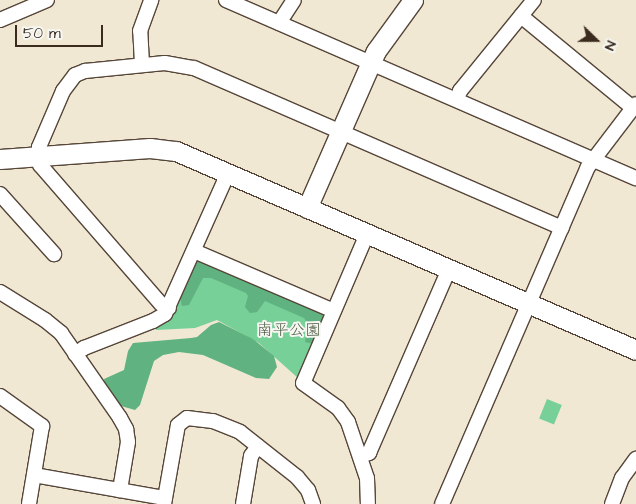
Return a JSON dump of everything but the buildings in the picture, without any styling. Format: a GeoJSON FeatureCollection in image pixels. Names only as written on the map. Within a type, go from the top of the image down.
{"type":"FeatureCollection","features":[{"type":"Feature","properties":{"kind":"street"},"geometry":{"type":"LineString","coordinates":[[0,20],[47,0]]}},
{"type":"Feature","properties":{"kind":"street"},"geometry":{"type":"LineString","coordinates":[[142,64],[140,31],[151,0]]}},
{"type":"Feature","properties":{"kind":"street"},"geometry":{"type":"LineString","coordinates":[[226,0],[636,178]]}},
{"type":"Feature","properties":{"kind":"street"},"geometry":{"type":"LineString","coordinates":[[279,23],[294,0]]}},
{"type":"Feature","properties":{"kind":"street"},"geometry":{"type":"LineString","coordinates":[[307,208],[371,62],[385,36],[413,0]]}},
{"type":"Feature","properties":{"kind":"street"},"geometry":{"type":"LineString","coordinates":[[457,99],[460,91],[534,0]]}},
{"type":"Feature","properties":{"kind":"street"},"geometry":{"type":"LineString","coordinates":[[442,504],[593,159],[635,106],[521,16]]}},
{"type":"Feature","properties":{"kind":"street"},"geometry":{"type":"LineString","coordinates":[[169,308],[161,304],[40,165],[39,146],[56,107],[68,82],[75,75],[85,71],[165,63],[194,68],[562,228]]}},
{"type":"Feature","properties":{"kind":"street"},"geometry":{"type":"LineString","coordinates":[[0,159],[137,148],[163,149],[188,156],[636,350]]}},
{"type":"Feature","properties":{"kind":"street"},"geometry":{"type":"LineString","coordinates":[[75,354],[84,348],[159,318],[169,308],[228,173]]}},
{"type":"Feature","properties":{"kind":"street"},"geometry":{"type":"LineString","coordinates":[[0,194],[54,254]]}},
{"type":"Feature","properties":{"kind":"street"},"geometry":{"type":"LineString","coordinates":[[367,234],[303,383],[344,414],[361,456],[367,478],[368,504]]}},
{"type":"Feature","properties":{"kind":"street"},"geometry":{"type":"LineString","coordinates":[[194,251],[334,311]]}},
{"type":"Feature","properties":{"kind":"street"},"geometry":{"type":"LineString","coordinates":[[361,456],[369,453],[449,269]]}},
{"type":"Feature","properties":{"kind":"street"},"geometry":{"type":"LineString","coordinates":[[0,292],[53,326],[75,354],[126,429],[128,442],[120,490]]}},
{"type":"Feature","properties":{"kind":"street"},"geometry":{"type":"LineString","coordinates":[[0,396],[42,426],[29,504]]}},
{"type":"Feature","properties":{"kind":"street"},"geometry":{"type":"LineString","coordinates":[[34,475],[120,490],[165,501],[178,424],[186,418],[222,424],[240,432],[303,483],[313,504]]}},
{"type":"Feature","properties":{"kind":"street"},"geometry":{"type":"LineString","coordinates":[[243,504],[251,456],[258,446]]}},
{"type":"Feature","properties":{"kind":"street"},"geometry":{"type":"LineString","coordinates":[[612,504],[622,478],[636,459]]}},
{"type":"Feature","properties":{"kind":"green space"},"geometry":{"type":"Polygon","coordinates":[[[201,260],[323,312],[325,318],[313,344],[305,342],[308,324],[304,318],[265,301],[257,312],[250,313],[245,307],[248,296],[246,293],[211,278],[203,278],[189,305],[182,306],[180,297],[195,262],[201,260]]]}},
{"type":"Feature","properties":{"kind":"green space","name":"南平公園"},"geometry":{"type":"Polygon","coordinates":[[[195,262],[325,318],[299,379],[259,343],[217,320],[195,328],[156,330],[155,326],[195,262]]]}},
{"type":"Feature","properties":{"kind":"green space"},"geometry":{"type":"Polygon","coordinates":[[[219,322],[253,339],[274,356],[277,367],[269,379],[256,378],[203,355],[179,352],[163,355],[154,361],[140,405],[135,410],[121,406],[105,385],[104,379],[124,370],[128,351],[133,343],[197,337],[211,325],[219,322]]]}},
{"type":"Feature","properties":{"kind":"green space"},"geometry":{"type":"Polygon","coordinates":[[[547,399],[562,405],[554,424],[539,418],[547,399]]]}}]}
